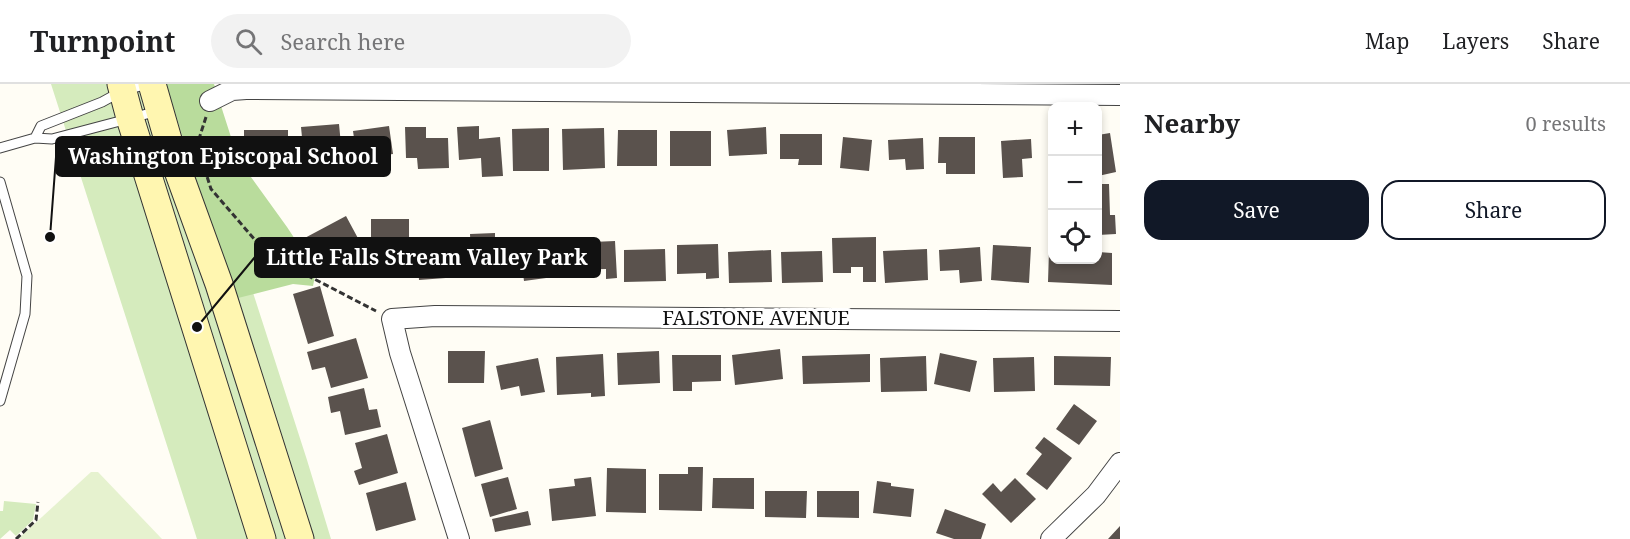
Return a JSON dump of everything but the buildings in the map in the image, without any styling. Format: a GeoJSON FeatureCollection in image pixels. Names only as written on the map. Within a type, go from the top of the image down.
{"type":"FeatureCollection","features":[{"type":"Feature","properties":{"kind":"main road"},"geometry":{"type":"LineString","coordinates":[[151,84],[173,157],[222,296],[300,539]]}},
{"type":"Feature","properties":{"kind":"main road"},"geometry":{"type":"LineString","coordinates":[[121,88],[262,539]]}},
{"type":"Feature","properties":{"kind":"street"},"geometry":{"type":"LineString","coordinates":[[210,102],[232,90],[246,89],[1120,94]]}},
{"type":"Feature","properties":{"kind":"street","name":"FALSTONE AVENUE"},"geometry":{"type":"LineString","coordinates":[[392,319],[447,316],[1120,321]]}},
{"type":"Feature","properties":{"kind":"street"},"geometry":{"type":"LineString","coordinates":[[392,319],[400,353],[459,539]]}},
{"type":"Feature","properties":{"kind":"street"},"geometry":{"type":"LineString","coordinates":[[1051,539],[1096,495],[1120,463]]}},
{"type":"Feature","properties":{"kind":"lane"},"geometry":{"type":"LineString","coordinates":[[35,138],[40,126],[102,102],[121,88],[151,84]]}},
{"type":"Feature","properties":{"kind":"lane"},"geometry":{"type":"LineString","coordinates":[[0,148],[35,138],[52,139],[160,110]]}},
{"type":"Feature","properties":{"kind":"lane"},"geometry":{"type":"LineString","coordinates":[[0,182],[27,276],[25,314],[0,401]]}},
{"type":"Feature","properties":{"kind":"path"},"geometry":{"type":"LineString","coordinates":[[210,102],[197,145],[211,189],[268,255],[392,319]]}},
{"type":"Feature","properties":{"kind":"path"},"geometry":{"type":"LineString","coordinates":[[16,539],[36,520],[38,502]]}},
{"type":"Feature","properties":{"kind":"green space"},"geometry":{"type":"Polygon","coordinates":[[[51,84],[202,84],[207,150],[331,539],[197,539],[51,84]]]}},
{"type":"Feature","properties":{"kind":"green space"},"geometry":{"type":"Polygon","coordinates":[[[166,84],[214,84],[238,159],[316,271],[313,286],[293,284],[234,299],[166,84]]]}},
{"type":"Feature","properties":{"kind":"green space"},"geometry":{"type":"Polygon","coordinates":[[[91,472],[98,472],[162,539],[18,539],[91,472]]]}},
{"type":"Feature","properties":{"kind":"green space"},"geometry":{"type":"Polygon","coordinates":[[[4,501],[36,504],[33,520],[16,536],[10,530],[0,539],[0,511],[3,511],[4,501]]]}},
{"type":"Feature","properties":{"kind":"place","name":"Washington Episcopal School"},"geometry":{"type":"Point","coordinates":[50,237]}},
{"type":"Feature","properties":{"kind":"place","name":"Little Falls Stream Valley Park"},"geometry":{"type":"Point","coordinates":[197,327]}}]}
